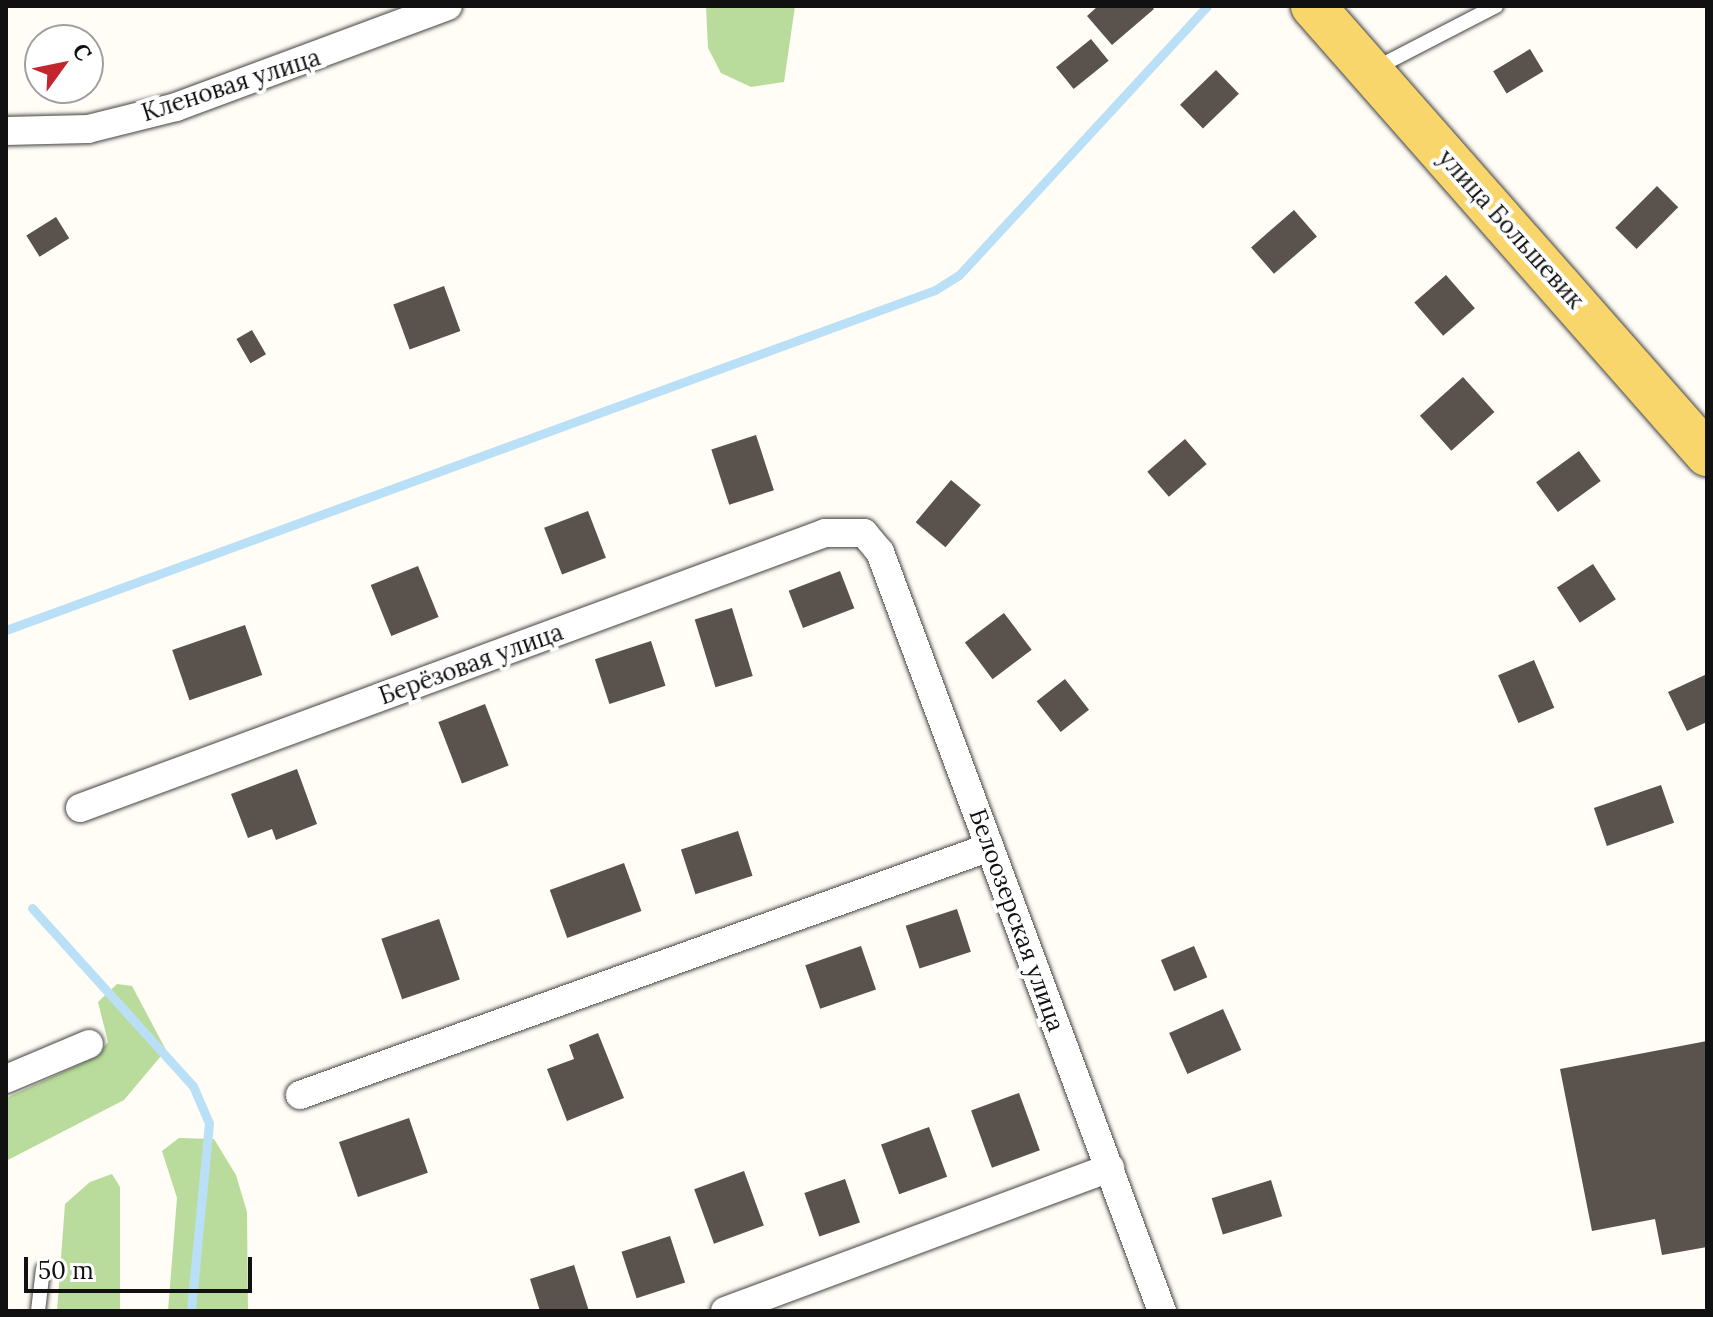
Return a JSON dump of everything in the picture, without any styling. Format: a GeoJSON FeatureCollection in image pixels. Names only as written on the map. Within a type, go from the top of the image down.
{"type":"FeatureCollection","features":[{"type":"Feature","properties":{"kind":"main road","name":"улица Большевик"},"geometry":{"type":"LineString","coordinates":[[1313,6],[1707,454]]}},
{"type":"Feature","properties":{"kind":"street","name":"Кленовая улица"},"geometry":{"type":"LineString","coordinates":[[6,131],[88,129],[176,107],[448,6]]}},
{"type":"Feature","properties":{"kind":"street","name":"Берёзовая улица"},"geometry":{"type":"LineString","coordinates":[[80,808],[825,533],[864,533]]}},
{"type":"Feature","properties":{"kind":"street","name":"Белоозерская улица"},"geometry":{"type":"LineString","coordinates":[[864,533],[880,552],[1162,1311]]}},
{"type":"Feature","properties":{"kind":"street"},"geometry":{"type":"LineString","coordinates":[[300,1095],[990,847]]}},
{"type":"Feature","properties":{"kind":"street"},"geometry":{"type":"LineString","coordinates":[[6,1079],[89,1044]]}},
{"type":"Feature","properties":{"kind":"street"},"geometry":{"type":"LineString","coordinates":[[725,1311],[1110,1168]]}},
{"type":"Feature","properties":{"kind":"lane"},"geometry":{"type":"LineString","coordinates":[[1371,71],[1496,6]]}},
{"type":"Feature","properties":{"kind":"lane"},"geometry":{"type":"LineString","coordinates":[[38,1311],[43,1269]]}},
{"type":"Feature","properties":{"kind":"green space"},"geometry":{"type":"Polygon","coordinates":[[[706,6],[795,6],[784,82],[751,87],[721,73],[708,48],[706,6]]]}},
{"type":"Feature","properties":{"kind":"green space"},"geometry":{"type":"Polygon","coordinates":[[[117,984],[132,986],[166,1050],[124,1100],[6,1161],[6,1098],[94,1058],[108,1042],[98,1002],[117,984]]]}},
{"type":"Feature","properties":{"kind":"green space"},"geometry":{"type":"Polygon","coordinates":[[[179,1138],[214,1139],[236,1175],[247,1212],[248,1311],[168,1311],[177,1198],[162,1151],[179,1138]]]}},
{"type":"Feature","properties":{"kind":"green space"},"geometry":{"type":"Polygon","coordinates":[[[112,1174],[120,1187],[120,1311],[57,1311],[65,1204],[90,1182],[112,1174]]]}},
{"type":"Feature","properties":{"kind":"building"},"geometry":{"type":"Polygon","coordinates":[[[1098,6],[1151,6],[1154,9],[1112,45],[1087,16],[1098,6]]]}},
{"type":"Feature","properties":{"kind":"building"},"geometry":{"type":"Polygon","coordinates":[[[1091,39],[1109,61],[1074,89],[1056,67],[1091,39]]]}},
{"type":"Feature","properties":{"kind":"building"},"geometry":{"type":"Polygon","coordinates":[[[1530,49],[1543,71],[1507,93],[1493,71],[1530,49]]]}},
{"type":"Feature","properties":{"kind":"building"},"geometry":{"type":"Polygon","coordinates":[[[1216,70],[1239,94],[1203,128],[1180,105],[1216,70]]]}},
{"type":"Feature","properties":{"kind":"building"},"geometry":{"type":"Polygon","coordinates":[[[1657,186],[1678,207],[1636,249],[1615,228],[1657,186]]]}},
{"type":"Feature","properties":{"kind":"building"},"geometry":{"type":"Polygon","coordinates":[[[1294,210],[1317,236],[1274,274],[1251,247],[1294,210]]]}},
{"type":"Feature","properties":{"kind":"building"},"geometry":{"type":"Polygon","coordinates":[[[56,217],[69,238],[40,257],[26,236],[56,217]]]}},
{"type":"Feature","properties":{"kind":"building"},"geometry":{"type":"Polygon","coordinates":[[[1446,275],[1475,308],[1443,336],[1414,303],[1446,275]]]}},
{"type":"Feature","properties":{"kind":"building"},"geometry":{"type":"Polygon","coordinates":[[[444,286],[460,331],[410,350],[393,304],[444,286]]]}},
{"type":"Feature","properties":{"kind":"building"},"geometry":{"type":"Polygon","coordinates":[[[252,330],[266,354],[250,363],[236,339],[252,330]]]}},
{"type":"Feature","properties":{"kind":"building"},"geometry":{"type":"Polygon","coordinates":[[[1463,377],[1494,412],[1451,451],[1420,416],[1463,377]]]}},
{"type":"Feature","properties":{"kind":"building"},"geometry":{"type":"Polygon","coordinates":[[[756,435],[774,490],[729,505],[711,450],[756,435]]]}},
{"type":"Feature","properties":{"kind":"building"},"geometry":{"type":"Polygon","coordinates":[[[1185,439],[1207,464],[1169,497],[1147,472],[1185,439]]]}},
{"type":"Feature","properties":{"kind":"building"},"geometry":{"type":"Polygon","coordinates":[[[1579,451],[1601,481],[1558,512],[1536,482],[1579,451]]]}},
{"type":"Feature","properties":{"kind":"building"},"geometry":{"type":"Polygon","coordinates":[[[951,480],[981,505],[946,547],[916,522],[951,480]]]}},
{"type":"Feature","properties":{"kind":"building"},"geometry":{"type":"Polygon","coordinates":[[[588,511],[606,558],[562,575],[544,528],[588,511]]]}},
{"type":"Feature","properties":{"kind":"building"},"geometry":{"type":"Polygon","coordinates":[[[1593,564],[1616,599],[1580,623],[1557,587],[1593,564]]]}},
{"type":"Feature","properties":{"kind":"building"},"geometry":{"type":"Polygon","coordinates":[[[418,566],[439,617],[391,636],[371,585],[418,566]]]}},
{"type":"Feature","properties":{"kind":"building"},"geometry":{"type":"Polygon","coordinates":[[[840,571],[854,608],[803,628],[789,591],[840,571]]]}},
{"type":"Feature","properties":{"kind":"building"},"geometry":{"type":"Polygon","coordinates":[[[732,608],[753,676],[715,687],[695,619],[732,608]]]}},
{"type":"Feature","properties":{"kind":"building"},"geometry":{"type":"Polygon","coordinates":[[[1004,613],[1032,650],[993,679],[965,642],[1004,613]]]}},
{"type":"Feature","properties":{"kind":"building"},"geometry":{"type":"Polygon","coordinates":[[[245,625],[262,675],[189,700],[172,650],[245,625]]]}},
{"type":"Feature","properties":{"kind":"building"},"geometry":{"type":"Polygon","coordinates":[[[651,641],[666,686],[609,704],[595,659],[651,641]]]}},
{"type":"Feature","properties":{"kind":"building"},"geometry":{"type":"Polygon","coordinates":[[[1534,660],[1554,708],[1518,723],[1498,675],[1534,660]]]}},
{"type":"Feature","properties":{"kind":"building"},"geometry":{"type":"Polygon","coordinates":[[[1707,674],[1707,722],[1687,731],[1668,692],[1707,674]]]}},
{"type":"Feature","properties":{"kind":"building"},"geometry":{"type":"Polygon","coordinates":[[[1065,679],[1089,710],[1061,732],[1037,701],[1065,679]]]}},
{"type":"Feature","properties":{"kind":"building"},"geometry":{"type":"Polygon","coordinates":[[[485,704],[509,766],[462,784],[438,722],[485,704]]]}},
{"type":"Feature","properties":{"kind":"building"},"geometry":{"type":"Polygon","coordinates":[[[297,769],[317,824],[276,840],[272,829],[248,838],[231,794],[297,769]]]}},
{"type":"Feature","properties":{"kind":"building"},"geometry":{"type":"Polygon","coordinates":[[[1661,785],[1674,823],[1607,846],[1594,808],[1661,785]]]}},
{"type":"Feature","properties":{"kind":"building"},"geometry":{"type":"Polygon","coordinates":[[[738,831],[753,876],[695,894],[681,850],[738,831]]]}},
{"type":"Feature","properties":{"kind":"building"},"geometry":{"type":"Polygon","coordinates":[[[624,863],[641,911],[567,938],[550,890],[624,863]]]}},
{"type":"Feature","properties":{"kind":"building"},"geometry":{"type":"Polygon","coordinates":[[[957,909],[971,952],[920,968],[906,926],[957,909]]]}},
{"type":"Feature","properties":{"kind":"building"},"geometry":{"type":"Polygon","coordinates":[[[439,919],[460,980],[402,999],[381,939],[439,919]]]}},
{"type":"Feature","properties":{"kind":"building"},"geometry":{"type":"Polygon","coordinates":[[[861,946],[876,989],[820,1009],[805,965],[861,946]]]}},
{"type":"Feature","properties":{"kind":"building"},"geometry":{"type":"Polygon","coordinates":[[[1194,946],[1207,977],[1174,991],[1161,960],[1194,946]]]}},
{"type":"Feature","properties":{"kind":"building"},"geometry":{"type":"Polygon","coordinates":[[[1223,1009],[1241,1050],[1187,1074],[1169,1033],[1223,1009]]]}},
{"type":"Feature","properties":{"kind":"building"},"geometry":{"type":"Polygon","coordinates":[[[598,1033],[624,1098],[567,1121],[547,1069],[574,1059],[569,1045],[598,1033]]]}},
{"type":"Feature","properties":{"kind":"building"},"geometry":{"type":"Polygon","coordinates":[[[1707,1041],[1707,1247],[1662,1255],[1655,1219],[1592,1231],[1560,1069],[1707,1041]]]}},
{"type":"Feature","properties":{"kind":"building"},"geometry":{"type":"Polygon","coordinates":[[[1019,1093],[1040,1150],[992,1168],[971,1110],[1019,1093]]]}},
{"type":"Feature","properties":{"kind":"building"},"geometry":{"type":"Polygon","coordinates":[[[409,1118],[428,1173],[358,1197],[339,1142],[409,1118]]]}},
{"type":"Feature","properties":{"kind":"building"},"geometry":{"type":"Polygon","coordinates":[[[929,1127],[947,1177],[899,1194],[881,1144],[929,1127]]]}},
{"type":"Feature","properties":{"kind":"building"},"geometry":{"type":"Polygon","coordinates":[[[744,1171],[764,1226],[714,1244],[694,1189],[744,1171]]]}},
{"type":"Feature","properties":{"kind":"building"},"geometry":{"type":"Polygon","coordinates":[[[845,1179],[860,1222],[819,1236],[804,1193],[845,1179]]]}},
{"type":"Feature","properties":{"kind":"building"},"geometry":{"type":"Polygon","coordinates":[[[1271,1180],[1282,1216],[1223,1234],[1212,1198],[1271,1180]]]}},
{"type":"Feature","properties":{"kind":"building"},"geometry":{"type":"Polygon","coordinates":[[[670,1236],[685,1283],[637,1298],[621,1252],[670,1236]]]}},
{"type":"Feature","properties":{"kind":"building"},"geometry":{"type":"Polygon","coordinates":[[[574,1265],[589,1311],[540,1311],[530,1279],[574,1265]]]}},
{"type":"Feature","properties":{"kind":"waterway"},"geometry":{"type":"LineString","coordinates":[[6,630],[935,290],[959,275],[1207,6]]}},
{"type":"Feature","properties":{"kind":"waterway"},"geometry":{"type":"LineString","coordinates":[[32,908],[193,1086],[209,1123],[191,1311]]}}]}
